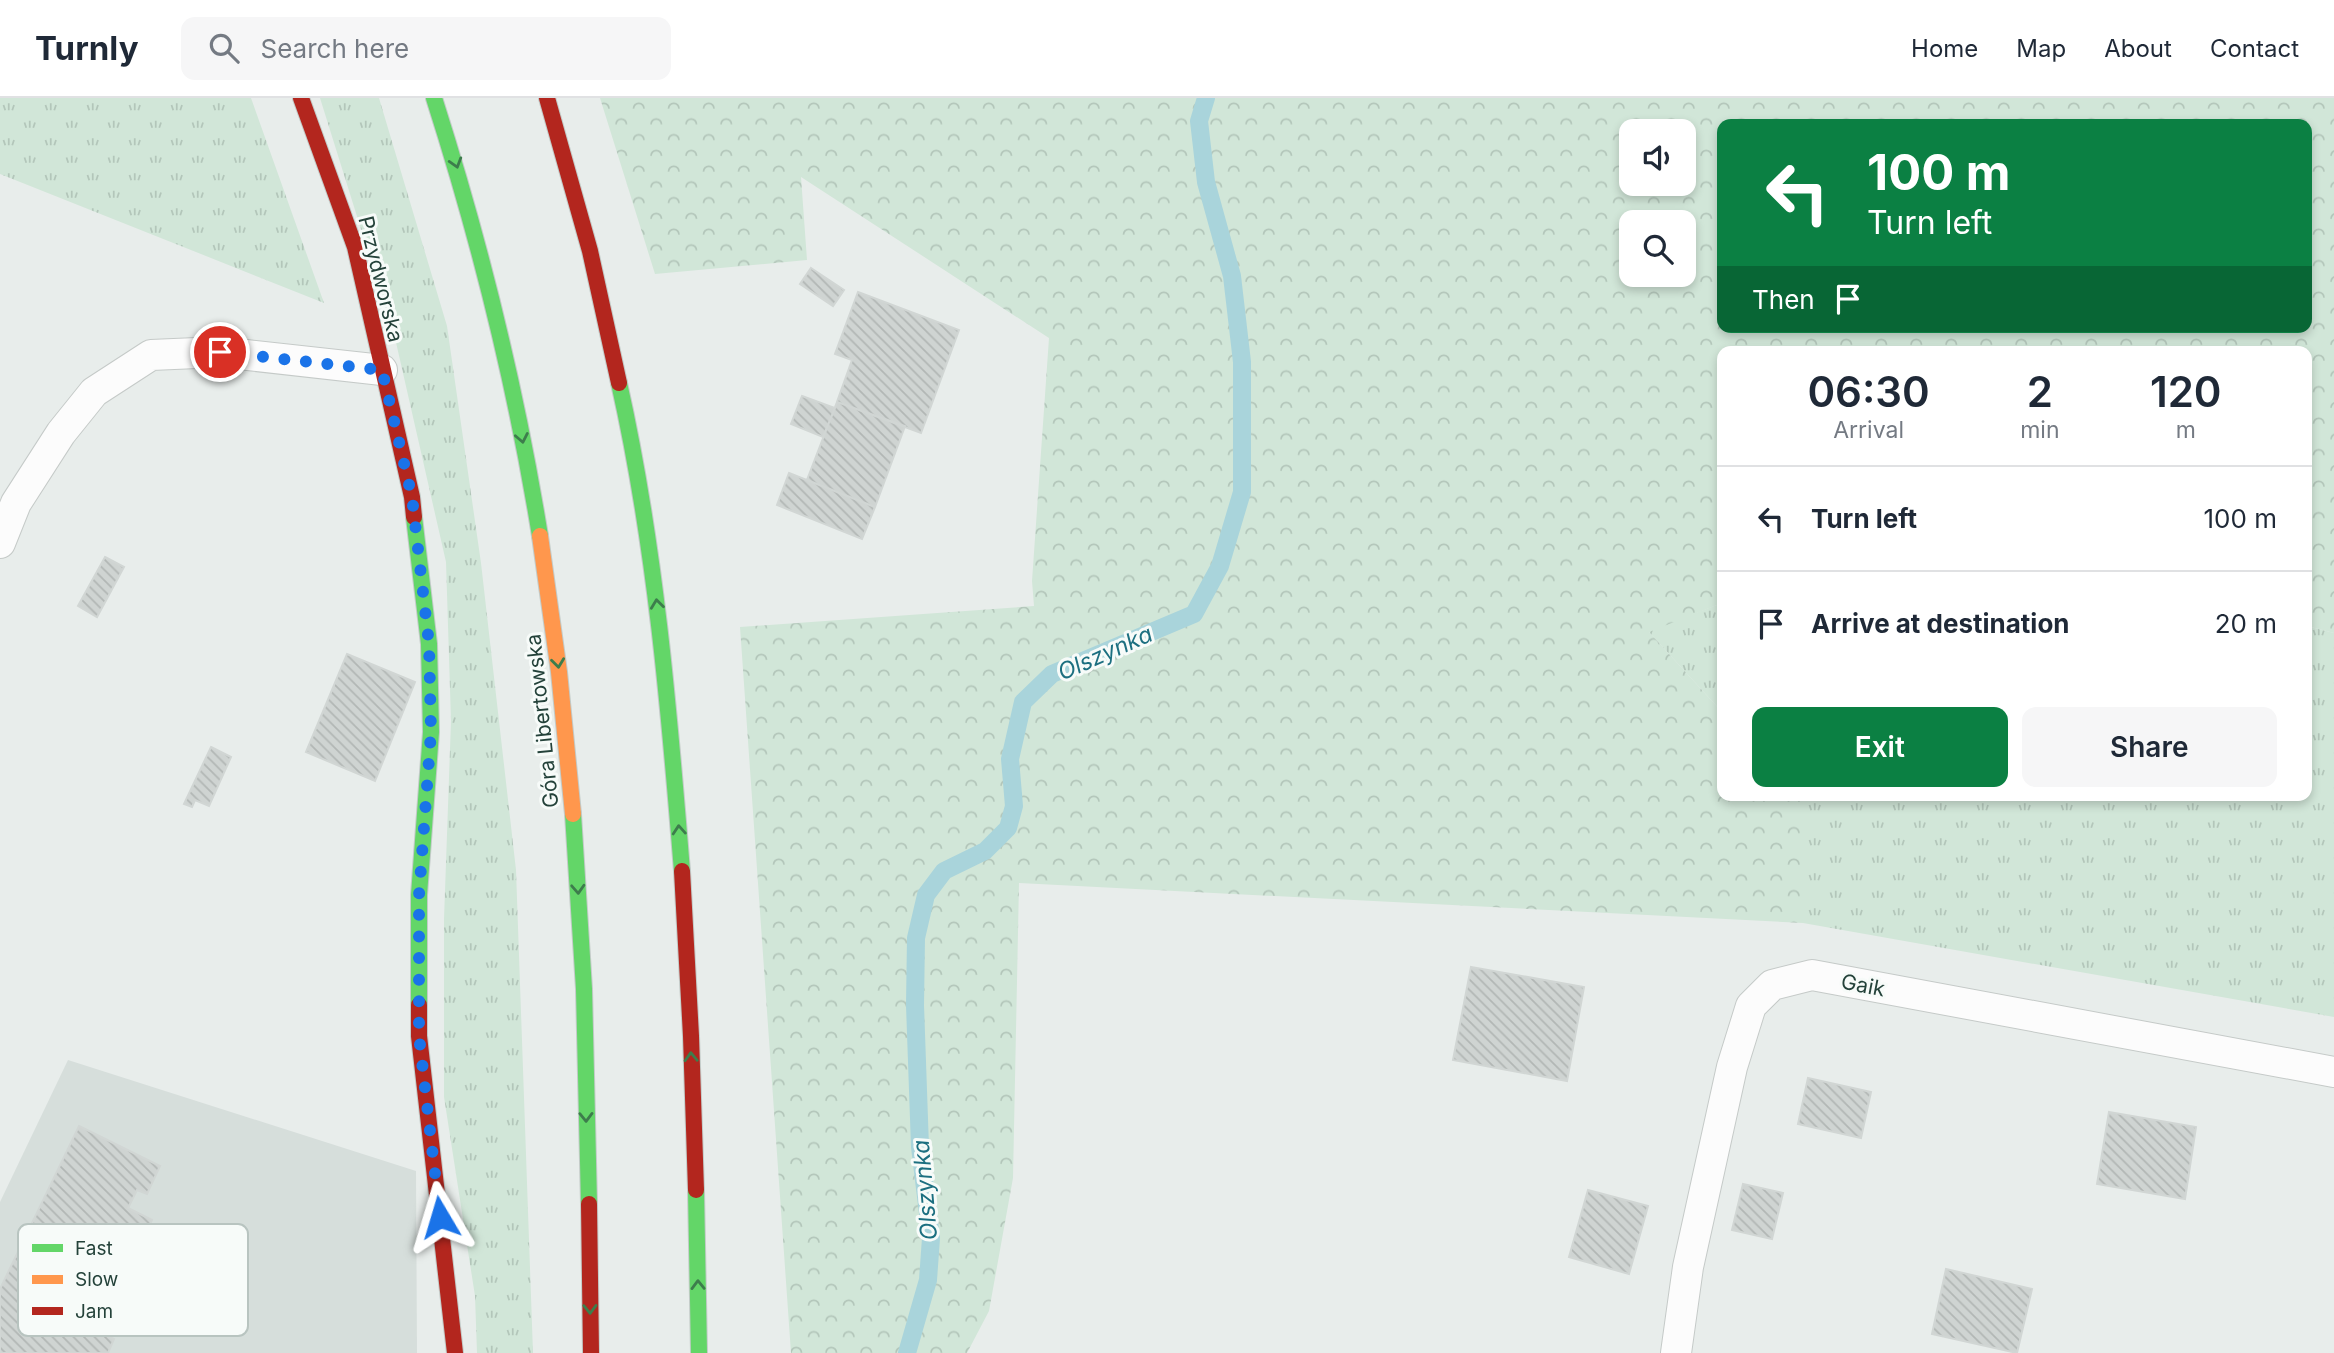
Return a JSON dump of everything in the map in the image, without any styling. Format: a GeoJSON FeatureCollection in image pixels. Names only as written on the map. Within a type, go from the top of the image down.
{"type":"FeatureCollection","features":[{"type":"Feature","properties":{"kind":"main road","name":"Przydworska"},"geometry":{"type":"LineString","coordinates":[[301,98],[355,247],[412,497],[429,644],[431,732],[419,895],[419,1036],[455,1353]]}},
{"type":"Feature","properties":{"kind":"main road","name":"Góra Libertowska"},"geometry":{"type":"LineString","coordinates":[[434,98],[455,159],[486,267],[514,396],[551,601],[566,728],[578,870],[591,1353]]}},
{"type":"Feature","properties":{"kind":"main road"},"geometry":{"type":"LineString","coordinates":[[547,98],[583,222],[625,396],[661,636],[686,923],[698,1248],[699,1353]]}},
{"type":"Feature","properties":{"kind":"lane"},"geometry":{"type":"LineString","coordinates":[[0,543],[16,503],[61,433],[94,392],[151,355],[220,352],[382,370]]}},
{"type":"Feature","properties":{"kind":"lane","name":"Gaik"},"geometry":{"type":"LineString","coordinates":[[1676,1353],[1688,1267],[1732,1067],[1751,1006],[1772,985],[1812,975],[2334,1072]]}},
{"type":"Feature","properties":{"kind":"shaded area"},"geometry":{"type":"Polygon","coordinates":[[[68,1060],[416,1171],[417,1353],[0,1353],[0,1202],[68,1060]]]}},
{"type":"Feature","properties":{"kind":"green space"},"geometry":{"type":"Polygon","coordinates":[[[0,98],[251,98],[324,303],[0,174],[0,98]]]}},
{"type":"Feature","properties":{"kind":"green space"},"geometry":{"type":"Polygon","coordinates":[[[320,98],[379,98],[447,326],[481,563],[516,870],[533,1353],[477,1353],[475,1296],[444,1097],[444,919],[451,721],[446,562],[395,338],[320,98]]]}},
{"type":"Feature","properties":{"kind":"green space"},"geometry":{"type":"Polygon","coordinates":[[[600,98],[2334,98],[2334,633],[2312,627],[2312,346],[1717,346],[1717,605],[1649,632],[1717,707],[1717,801],[1803,801],[1803,923],[1019,883],[1013,1178],[989,1311],[967,1353],[791,1353],[740,627],[1034,606],[1032,581],[1049,338],[801,177],[807,260],[655,274],[600,98]]]}},
{"type":"Feature","properties":{"kind":"green space"},"geometry":{"type":"Polygon","coordinates":[[[1717,605],[1717,707],[1648,631],[1717,605]]]}},
{"type":"Feature","properties":{"kind":"green space"},"geometry":{"type":"Polygon","coordinates":[[[2312,627],[2334,633],[2334,1017],[1803,923],[1803,801],[2312,801],[2312,627]]]}},
{"type":"Feature","properties":{"kind":"building"},"geometry":{"type":"Polygon","coordinates":[[[811,268],[844,290],[833,306],[800,284],[811,268]]]}},
{"type":"Feature","properties":{"kind":"building"},"geometry":{"type":"Polygon","coordinates":[[[858,292],[959,330],[921,433],[837,402],[852,360],[835,354],[858,292]]]}},
{"type":"Feature","properties":{"kind":"building"},"geometry":{"type":"Polygon","coordinates":[[[802,396],[835,408],[823,437],[791,424],[802,396]]]}},
{"type":"Feature","properties":{"kind":"building"},"geometry":{"type":"Polygon","coordinates":[[[837,402],[905,426],[875,507],[807,480],[837,402]]]}},
{"type":"Feature","properties":{"kind":"building"},"geometry":{"type":"Polygon","coordinates":[[[789,473],[875,507],[862,539],[777,505],[789,473]]]}},
{"type":"Feature","properties":{"kind":"building"},"geometry":{"type":"Polygon","coordinates":[[[105,557],[124,567],[97,617],[78,606],[105,557]]]}},
{"type":"Feature","properties":{"kind":"building"},"geometry":{"type":"Polygon","coordinates":[[[347,654],[415,682],[375,781],[306,752],[347,654]]]}},
{"type":"Feature","properties":{"kind":"building"},"geometry":{"type":"Polygon","coordinates":[[[211,747],[231,757],[209,806],[195,800],[192,807],[184,804],[211,747]]]}},
{"type":"Feature","properties":{"kind":"building"},"geometry":{"type":"Polygon","coordinates":[[[1471,967],[1584,987],[1567,1081],[1453,1060],[1471,967]]]}},
{"type":"Feature","properties":{"kind":"building"},"geometry":{"type":"Polygon","coordinates":[[[1808,1078],[1871,1092],[1861,1138],[1798,1124],[1808,1078]]]}},
{"type":"Feature","properties":{"kind":"building"},"geometry":{"type":"Polygon","coordinates":[[[2109,1112],[2196,1127],[2185,1199],[2097,1184],[2109,1112]]]}},
{"type":"Feature","properties":{"kind":"building"},"geometry":{"type":"Polygon","coordinates":[[[79,1126],[160,1166],[147,1194],[137,1190],[128,1208],[152,1220],[150,1224],[32,1224],[79,1126]]]}},
{"type":"Feature","properties":{"kind":"building"},"geometry":{"type":"Polygon","coordinates":[[[1743,1184],[1783,1193],[1772,1239],[1732,1230],[1743,1184]]]}},
{"type":"Feature","properties":{"kind":"building"},"geometry":{"type":"Polygon","coordinates":[[[1588,1190],[1648,1206],[1629,1274],[1569,1257],[1588,1190]]]}},
{"type":"Feature","properties":{"kind":"building"},"geometry":{"type":"Polygon","coordinates":[[[18,1252],[18,1336],[108,1336],[114,1339],[108,1353],[0,1353],[0,1289],[18,1252]]]}},
{"type":"Feature","properties":{"kind":"building"},"geometry":{"type":"Polygon","coordinates":[[[1946,1269],[2032,1289],[2017,1353],[1932,1334],[1946,1269]]]}},
{"type":"Feature","properties":{"kind":"waterway","name":"Olszynka"},"geometry":{"type":"LineString","coordinates":[[907,1353],[928,1280],[931,1238],[920,1147],[915,1005],[916,938],[926,895],[944,871],[985,851],[1008,828],[1014,806],[1010,759],[1023,702],[1052,674],[1194,614],[1220,566],[1242,492],[1242,362],[1232,276],[1206,182],[1199,121],[1206,98]]}},
{"type":"Feature","properties":{"kind":"traffic: fast"},"geometry":{"type":"LineString","coordinates":[[434,98],[467,206],[495,315],[520,425],[540,536]]}},
{"type":"Feature","properties":{"kind":"traffic: fast"},"geometry":{"type":"LineString","coordinates":[[619,383],[632,443],[659,626],[682,871]]}},
{"type":"Feature","properties":{"kind":"traffic: fast"},"geometry":{"type":"LineString","coordinates":[[414,517],[429,644],[431,732],[419,895],[419,1005]]}},
{"type":"Feature","properties":{"kind":"traffic: fast"},"geometry":{"type":"LineString","coordinates":[[573,814],[584,989],[589,1204]]}},
{"type":"Feature","properties":{"kind":"traffic: fast"},"geometry":{"type":"LineString","coordinates":[[696,1190],[699,1353]]}},
{"type":"Feature","properties":{"kind":"traffic: slow"},"geometry":{"type":"LineString","coordinates":[[540,536],[559,672],[573,814]]}},
{"type":"Feature","properties":{"kind":"traffic: jam"},"geometry":{"type":"LineString","coordinates":[[301,98],[355,247],[412,497],[414,517]]}},
{"type":"Feature","properties":{"kind":"traffic: jam"},"geometry":{"type":"LineString","coordinates":[[547,98],[590,251],[619,383]]}},
{"type":"Feature","properties":{"kind":"traffic: jam"},"geometry":{"type":"LineString","coordinates":[[682,871],[696,1190]]}},
{"type":"Feature","properties":{"kind":"traffic: jam"},"geometry":{"type":"LineString","coordinates":[[419,1005],[419,1036],[455,1353]]}},
{"type":"Feature","properties":{"kind":"traffic: jam"},"geometry":{"type":"LineString","coordinates":[[589,1204],[591,1353]]}},
{"type":"Feature","properties":{"kind":"route"},"geometry":{"type":"LineString","coordinates":[[220,352],[382,370],[412,497],[429,644],[431,732],[419,895],[419,1036],[440,1217]]}}]}
